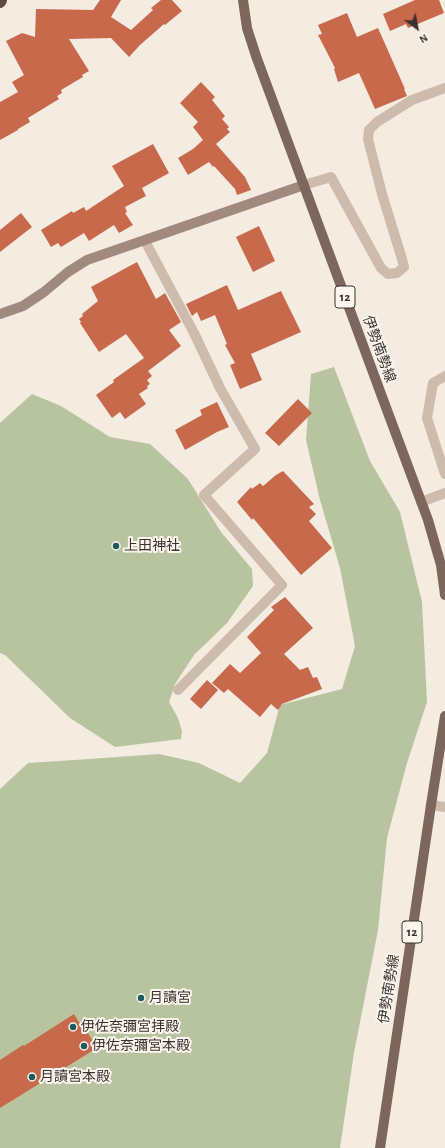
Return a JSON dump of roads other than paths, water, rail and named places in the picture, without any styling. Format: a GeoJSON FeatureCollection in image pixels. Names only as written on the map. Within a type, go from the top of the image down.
{"type":"FeatureCollection","features":[{"type":"Feature","properties":{"kind":"main road","name":"伊勢南勢線"},"geometry":{"type":"LineString","coordinates":[[242,0],[247,28],[252,42],[428,520],[440,565],[445,595]]}},
{"type":"Feature","properties":{"kind":"main road","name":"伊勢南勢線"},"geometry":{"type":"LineString","coordinates":[[380,1148],[445,716]]}},
{"type":"Feature","properties":{"kind":"street"},"geometry":{"type":"LineString","coordinates":[[0,314],[23,306],[44,292],[68,272],[87,260],[331,177],[382,268],[388,274],[397,273],[404,267],[378,180],[368,139],[369,130],[377,122],[412,100],[445,88]]}},
{"type":"Feature","properties":{"kind":"street"},"geometry":{"type":"LineString","coordinates":[[145,241],[194,334],[220,388],[255,448],[204,495],[282,585],[178,690]]}},
{"type":"Feature","properties":{"kind":"street"},"geometry":{"type":"LineString","coordinates":[[445,376],[433,383],[426,418],[445,474]]}},
{"type":"Feature","properties":{"kind":"street"},"geometry":{"type":"LineString","coordinates":[[421,502],[445,492]]}},
{"type":"Feature","properties":{"kind":"street"},"geometry":{"type":"LineString","coordinates":[[431,805],[445,807]]}},
{"type":"Feature","properties":{"kind":"place","name":"上田神社"},"geometry":{"type":"Point","coordinates":[116,546]}},
{"type":"Feature","properties":{"kind":"place","name":"月讀宮"},"geometry":{"type":"Point","coordinates":[141,998]}},
{"type":"Feature","properties":{"kind":"place","name":"伊佐奈彌宮拝殿"},"geometry":{"type":"Point","coordinates":[73,1027]}},
{"type":"Feature","properties":{"kind":"place","name":"伊佐奈彌宮本殿"},"geometry":{"type":"Point","coordinates":[84,1046]}},
{"type":"Feature","properties":{"kind":"place","name":"月讀宮本殿"},"geometry":{"type":"Point","coordinates":[32,1077]}}]}
